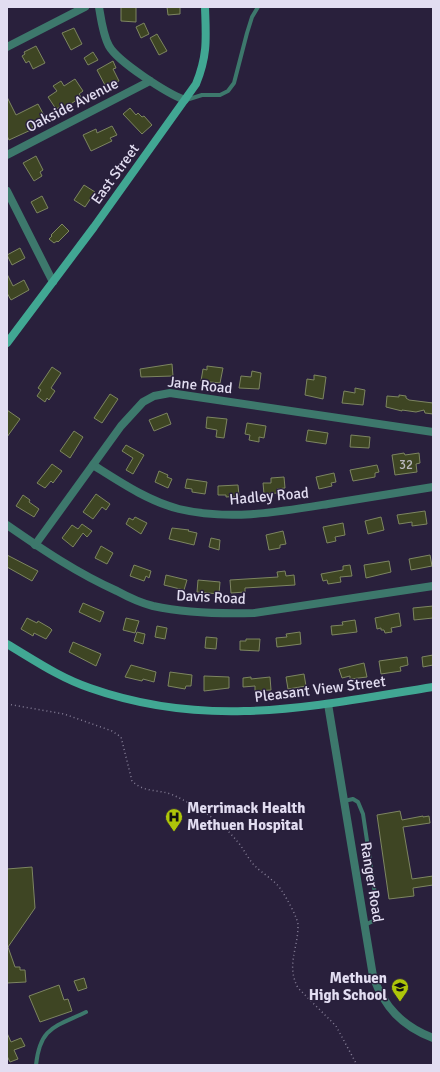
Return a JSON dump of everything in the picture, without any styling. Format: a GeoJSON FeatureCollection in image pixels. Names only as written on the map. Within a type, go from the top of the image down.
{"type":"FeatureCollection","features":[{"type":"Feature","properties":{"kind":"street"},"geometry":{"type":"LineString","coordinates":[[7,47],[85,7]]}},
{"type":"Feature","properties":{"kind":"street"},"geometry":{"type":"LineString","coordinates":[[99,7],[109,46],[119,57],[172,96],[185,100]]}},
{"type":"Feature","properties":{"kind":"street","name":"East Street"},"geometry":{"type":"LineString","coordinates":[[7,343],[53,282],[196,84],[203,68],[207,49],[205,7]]}},
{"type":"Feature","properties":{"kind":"street","name":"Oakside Avenue"},"geometry":{"type":"LineString","coordinates":[[7,155],[150,81]]}},
{"type":"Feature","properties":{"kind":"street"},"geometry":{"type":"LineString","coordinates":[[7,192],[53,282]]}},
{"type":"Feature","properties":{"kind":"street","name":"Jane Road"},"geometry":{"type":"LineString","coordinates":[[35,545],[121,426],[143,402],[154,396],[170,393],[433,432]]}},
{"type":"Feature","properties":{"kind":"street","name":"Hadley Road"},"geometry":{"type":"LineString","coordinates":[[93,465],[127,487],[156,501],[179,509],[211,514],[257,514],[433,487]]}},
{"type":"Feature","properties":{"kind":"street","name":"Davis Road"},"geometry":{"type":"LineString","coordinates":[[7,525],[62,563],[109,588],[152,606],[232,614],[254,613],[433,586]]}},
{"type":"Feature","properties":{"kind":"street","name":"Pleasant View Street"},"geometry":{"type":"LineString","coordinates":[[7,644],[64,677],[90,688],[178,709],[200,712],[289,710],[433,687]]}},
{"type":"Feature","properties":{"kind":"street","name":"Ranger Road"},"geometry":{"type":"LineString","coordinates":[[328,704],[372,970],[379,992],[388,1008],[414,1029],[433,1038]]}},
{"type":"Feature","properties":{"kind":"lane"},"geometry":{"type":"LineString","coordinates":[[185,100],[202,95],[220,95],[228,91],[234,83],[250,22],[258,7]]}},
{"type":"Feature","properties":{"kind":"lane"},"geometry":{"type":"LineString","coordinates":[[344,801],[353,799],[358,802],[362,807],[365,822],[378,914],[375,920],[364,926]]}},
{"type":"Feature","properties":{"kind":"lane"},"geometry":{"type":"LineString","coordinates":[[36,1065],[37,1052],[42,1038],[49,1030],[86,1012]]}},
{"type":"Feature","properties":{"kind":"path"},"geometry":{"type":"LineString","coordinates":[[7,704],[64,714],[112,731],[121,737],[132,781],[136,785],[144,790],[172,794],[213,818],[237,840],[255,866],[281,889],[299,925],[292,960],[295,981],[298,988],[336,1026],[357,1065]]}},
{"type":"Feature","properties":{"kind":"building"},"geometry":{"type":"Polygon","coordinates":[[[121,7],[136,7],[136,22],[121,21],[121,7]]]}},
{"type":"Feature","properties":{"kind":"building"},"geometry":{"type":"Polygon","coordinates":[[[167,7],[180,7],[180,14],[168,15],[167,7]]]}},
{"type":"Feature","properties":{"kind":"building"},"geometry":{"type":"Polygon","coordinates":[[[144,23],[149,34],[141,38],[136,27],[144,23]]]}},
{"type":"Feature","properties":{"kind":"building"},"geometry":{"type":"Polygon","coordinates":[[[74,28],[82,44],[71,50],[62,33],[74,28]]]}},
{"type":"Feature","properties":{"kind":"building"},"geometry":{"type":"Polygon","coordinates":[[[157,34],[167,51],[159,55],[150,38],[157,34]]]}},
{"type":"Feature","properties":{"kind":"building"},"geometry":{"type":"Polygon","coordinates":[[[36,46],[45,63],[33,69],[29,61],[26,63],[22,56],[25,54],[24,52],[36,46]]]}},
{"type":"Feature","properties":{"kind":"building"},"geometry":{"type":"Polygon","coordinates":[[[93,52],[98,60],[88,65],[84,58],[93,52]]]}},
{"type":"Feature","properties":{"kind":"building"},"geometry":{"type":"Polygon","coordinates":[[[113,61],[116,68],[113,69],[119,81],[116,82],[117,85],[111,88],[110,85],[106,87],[97,70],[113,61]]]}},
{"type":"Feature","properties":{"kind":"building"},"geometry":{"type":"Polygon","coordinates":[[[75,79],[83,91],[79,94],[81,97],[62,110],[60,107],[56,109],[48,97],[57,91],[53,86],[61,81],[64,86],[75,79]]]}},
{"type":"Feature","properties":{"kind":"building"},"geometry":{"type":"Polygon","coordinates":[[[7,97],[16,115],[38,104],[46,119],[32,127],[33,129],[9,140],[7,136],[7,97]]]}},
{"type":"Feature","properties":{"kind":"building"},"geometry":{"type":"Polygon","coordinates":[[[130,108],[136,115],[138,113],[142,117],[144,116],[152,125],[142,134],[123,114],[130,108]]]}},
{"type":"Feature","properties":{"kind":"building"},"geometry":{"type":"Polygon","coordinates":[[[112,126],[117,135],[110,138],[112,141],[91,151],[83,135],[96,129],[97,133],[112,126]]]}},
{"type":"Feature","properties":{"kind":"building"},"geometry":{"type":"Polygon","coordinates":[[[36,156],[43,170],[40,172],[42,176],[34,181],[23,163],[36,156]]]}},
{"type":"Feature","properties":{"kind":"building"},"geometry":{"type":"Polygon","coordinates":[[[84,185],[95,192],[85,207],[74,200],[84,185]]]}},
{"type":"Feature","properties":{"kind":"building"},"geometry":{"type":"Polygon","coordinates":[[[42,196],[48,208],[37,213],[31,202],[42,196]]]}},
{"type":"Feature","properties":{"kind":"building"},"geometry":{"type":"Polygon","coordinates":[[[62,224],[69,231],[58,242],[57,241],[54,243],[49,239],[62,224]]]}},
{"type":"Feature","properties":{"kind":"building"},"geometry":{"type":"Polygon","coordinates":[[[20,248],[25,258],[12,265],[7,255],[20,248]]]}},
{"type":"Feature","properties":{"kind":"building"},"geometry":{"type":"Polygon","coordinates":[[[7,274],[13,286],[24,280],[29,290],[11,300],[7,293],[7,274]]]}},
{"type":"Feature","properties":{"kind":"building"},"geometry":{"type":"Polygon","coordinates":[[[172,364],[173,376],[141,377],[140,369],[172,364]]]}},
{"type":"Feature","properties":{"kind":"building"},"geometry":{"type":"Polygon","coordinates":[[[207,366],[223,368],[220,383],[201,381],[203,369],[207,370],[207,366]]]}},
{"type":"Feature","properties":{"kind":"building"},"geometry":{"type":"Polygon","coordinates":[[[52,367],[61,373],[51,388],[55,391],[49,400],[47,398],[45,402],[37,396],[41,390],[38,388],[52,367]]]}},
{"type":"Feature","properties":{"kind":"building"},"geometry":{"type":"Polygon","coordinates":[[[252,371],[261,373],[259,389],[239,388],[241,376],[251,377],[252,371]]]}},
{"type":"Feature","properties":{"kind":"building"},"geometry":{"type":"Polygon","coordinates":[[[314,375],[326,377],[323,399],[305,395],[307,379],[314,380],[314,375]]]}},
{"type":"Feature","properties":{"kind":"building"},"geometry":{"type":"Polygon","coordinates":[[[355,388],[365,390],[363,405],[342,403],[344,391],[355,393],[355,388]]]}},
{"type":"Feature","properties":{"kind":"building"},"geometry":{"type":"Polygon","coordinates":[[[110,394],[118,399],[102,423],[94,418],[110,394]]]}},
{"type":"Feature","properties":{"kind":"building"},"geometry":{"type":"Polygon","coordinates":[[[399,395],[406,396],[409,400],[433,403],[433,414],[425,413],[424,410],[416,412],[402,411],[386,407],[387,396],[399,397],[399,395]]]}},
{"type":"Feature","properties":{"kind":"building"},"geometry":{"type":"Polygon","coordinates":[[[7,410],[20,419],[7,437],[7,410]]]}},
{"type":"Feature","properties":{"kind":"building"},"geometry":{"type":"Polygon","coordinates":[[[167,413],[171,424],[154,431],[149,420],[167,413]]]}},
{"type":"Feature","properties":{"kind":"building"},"geometry":{"type":"Polygon","coordinates":[[[207,417],[227,419],[224,438],[216,437],[217,430],[206,428],[207,417]]]}},
{"type":"Feature","properties":{"kind":"building"},"geometry":{"type":"Polygon","coordinates":[[[247,423],[266,426],[264,438],[259,437],[259,442],[249,440],[250,435],[245,434],[247,423]]]}},
{"type":"Feature","properties":{"kind":"building"},"geometry":{"type":"Polygon","coordinates":[[[308,430],[328,433],[326,444],[306,441],[308,430]]]}},
{"type":"Feature","properties":{"kind":"building"},"geometry":{"type":"Polygon","coordinates":[[[74,431],[83,437],[70,458],[60,451],[74,431]]]}},
{"type":"Feature","properties":{"kind":"building"},"geometry":{"type":"Polygon","coordinates":[[[351,435],[370,437],[369,448],[350,447],[351,435]]]}},
{"type":"Feature","properties":{"kind":"building"},"geometry":{"type":"Polygon","coordinates":[[[126,445],[144,455],[133,474],[126,470],[133,458],[122,451],[126,445]]]}},
{"type":"Feature","properties":{"kind":"building"},"geometry":{"type":"Polygon","coordinates":[[[404,453],[405,455],[419,453],[420,463],[416,464],[417,472],[395,475],[392,455],[404,453]]]}},
{"type":"Feature","properties":{"kind":"building"},"geometry":{"type":"Polygon","coordinates":[[[52,464],[62,471],[53,483],[51,481],[45,488],[37,483],[52,464]]]}},
{"type":"Feature","properties":{"kind":"building"},"geometry":{"type":"Polygon","coordinates":[[[377,465],[379,472],[375,473],[375,477],[353,481],[350,470],[377,465]]]}},
{"type":"Feature","properties":{"kind":"building"},"geometry":{"type":"Polygon","coordinates":[[[159,471],[168,475],[167,477],[172,479],[168,488],[155,482],[159,471]]]}},
{"type":"Feature","properties":{"kind":"building"},"geometry":{"type":"Polygon","coordinates":[[[334,473],[336,482],[331,483],[332,486],[319,489],[316,477],[334,473]]]}},
{"type":"Feature","properties":{"kind":"building"},"geometry":{"type":"Polygon","coordinates":[[[284,477],[285,488],[277,489],[277,493],[264,494],[263,483],[271,483],[271,478],[284,477]]]}},
{"type":"Feature","properties":{"kind":"building"},"geometry":{"type":"Polygon","coordinates":[[[187,479],[207,482],[205,494],[192,492],[192,489],[185,488],[187,479]]]}},
{"type":"Feature","properties":{"kind":"building"},"geometry":{"type":"Polygon","coordinates":[[[238,485],[239,496],[226,497],[226,495],[218,495],[218,486],[238,485]]]}},
{"type":"Feature","properties":{"kind":"building"},"geometry":{"type":"Polygon","coordinates":[[[96,494],[110,504],[106,510],[102,507],[93,519],[83,512],[96,494]]]}},
{"type":"Feature","properties":{"kind":"building"},"geometry":{"type":"Polygon","coordinates":[[[23,495],[30,500],[29,502],[39,509],[34,517],[16,506],[23,495]]]}},
{"type":"Feature","properties":{"kind":"building"},"geometry":{"type":"Polygon","coordinates":[[[425,511],[427,524],[412,526],[412,522],[399,524],[397,515],[425,511]]]}},
{"type":"Feature","properties":{"kind":"building"},"geometry":{"type":"Polygon","coordinates":[[[135,517],[147,523],[141,534],[126,524],[129,518],[133,520],[135,517]]]}},
{"type":"Feature","properties":{"kind":"building"},"geometry":{"type":"Polygon","coordinates":[[[381,517],[384,530],[368,534],[365,521],[381,517]]]}},
{"type":"Feature","properties":{"kind":"building"},"geometry":{"type":"Polygon","coordinates":[[[343,523],[345,535],[335,537],[336,541],[327,543],[323,527],[343,523]]]}},
{"type":"Feature","properties":{"kind":"building"},"geometry":{"type":"Polygon","coordinates":[[[82,524],[92,531],[87,537],[83,533],[73,547],[62,538],[72,525],[78,529],[82,524]]]}},
{"type":"Feature","properties":{"kind":"building"},"geometry":{"type":"Polygon","coordinates":[[[172,528],[189,530],[188,531],[197,533],[194,545],[169,539],[172,528]]]}},
{"type":"Feature","properties":{"kind":"building"},"geometry":{"type":"Polygon","coordinates":[[[283,531],[286,544],[280,545],[280,548],[269,550],[266,535],[283,531]]]}},
{"type":"Feature","properties":{"kind":"building"},"geometry":{"type":"Polygon","coordinates":[[[211,538],[220,540],[219,550],[209,547],[211,538]]]}},
{"type":"Feature","properties":{"kind":"building"},"geometry":{"type":"Polygon","coordinates":[[[101,546],[113,553],[107,564],[95,558],[101,546]]]}},
{"type":"Feature","properties":{"kind":"building"},"geometry":{"type":"Polygon","coordinates":[[[7,555],[38,571],[32,581],[7,567],[7,555]]]}},
{"type":"Feature","properties":{"kind":"building"},"geometry":{"type":"Polygon","coordinates":[[[430,555],[432,566],[411,570],[409,559],[430,555]]]}},
{"type":"Feature","properties":{"kind":"building"},"geometry":{"type":"Polygon","coordinates":[[[389,561],[391,572],[366,578],[364,565],[389,561]]]}},
{"type":"Feature","properties":{"kind":"building"},"geometry":{"type":"Polygon","coordinates":[[[134,565],[151,571],[149,578],[146,576],[144,581],[130,576],[134,565]]]}},
{"type":"Feature","properties":{"kind":"building"},"geometry":{"type":"Polygon","coordinates":[[[350,565],[352,576],[340,577],[341,582],[328,584],[327,580],[323,581],[321,574],[343,570],[343,566],[350,565]]]}},
{"type":"Feature","properties":{"kind":"building"},"geometry":{"type":"Polygon","coordinates":[[[285,571],[286,576],[294,575],[295,585],[245,588],[245,592],[231,593],[230,580],[278,577],[277,572],[285,571]]]}},
{"type":"Feature","properties":{"kind":"building"},"geometry":{"type":"Polygon","coordinates":[[[166,575],[187,580],[184,590],[164,585],[166,575]]]}},
{"type":"Feature","properties":{"kind":"building"},"geometry":{"type":"Polygon","coordinates":[[[198,580],[220,582],[219,594],[197,592],[198,580]]]}},
{"type":"Feature","properties":{"kind":"building"},"geometry":{"type":"Polygon","coordinates":[[[83,603],[104,612],[100,622],[79,612],[83,603]]]}},
{"type":"Feature","properties":{"kind":"building"},"geometry":{"type":"Polygon","coordinates":[[[433,606],[433,618],[414,620],[413,608],[433,606]]]}},
{"type":"Feature","properties":{"kind":"building"},"geometry":{"type":"Polygon","coordinates":[[[399,613],[401,626],[391,628],[392,632],[385,633],[384,630],[381,630],[381,628],[377,629],[375,618],[399,613]]]}},
{"type":"Feature","properties":{"kind":"building"},"geometry":{"type":"Polygon","coordinates":[[[27,618],[37,623],[38,621],[52,630],[46,639],[34,633],[33,636],[21,629],[27,618]]]}},
{"type":"Feature","properties":{"kind":"building"},"geometry":{"type":"Polygon","coordinates":[[[126,618],[139,621],[135,633],[123,630],[126,618]]]}},
{"type":"Feature","properties":{"kind":"building"},"geometry":{"type":"Polygon","coordinates":[[[355,620],[357,632],[332,635],[331,626],[343,625],[342,622],[355,620]]]}},
{"type":"Feature","properties":{"kind":"building"},"geometry":{"type":"Polygon","coordinates":[[[157,626],[167,628],[165,639],[155,637],[157,626]]]}},
{"type":"Feature","properties":{"kind":"building"},"geometry":{"type":"Polygon","coordinates":[[[137,632],[145,634],[143,644],[134,641],[137,632]]]}},
{"type":"Feature","properties":{"kind":"building"},"geometry":{"type":"Polygon","coordinates":[[[300,632],[301,644],[277,647],[276,638],[287,637],[286,634],[300,632]]]}},
{"type":"Feature","properties":{"kind":"building"},"geometry":{"type":"Polygon","coordinates":[[[206,637],[217,638],[216,649],[205,648],[206,637]]]}},
{"type":"Feature","properties":{"kind":"building"},"geometry":{"type":"Polygon","coordinates":[[[246,639],[260,639],[259,651],[240,650],[240,641],[246,641],[246,639]]]}},
{"type":"Feature","properties":{"kind":"building"},"geometry":{"type":"Polygon","coordinates":[[[73,642],[101,654],[96,666],[69,652],[73,642]]]}},
{"type":"Feature","properties":{"kind":"building"},"geometry":{"type":"Polygon","coordinates":[[[433,655],[433,665],[423,667],[422,657],[433,655]]]}},
{"type":"Feature","properties":{"kind":"building"},"geometry":{"type":"Polygon","coordinates":[[[407,657],[408,665],[400,667],[401,671],[381,674],[379,661],[407,657]]]}},
{"type":"Feature","properties":{"kind":"building"},"geometry":{"type":"Polygon","coordinates":[[[364,663],[367,677],[350,679],[350,676],[342,678],[339,669],[364,663]]]}},
{"type":"Feature","properties":{"kind":"building"},"geometry":{"type":"Polygon","coordinates":[[[131,665],[156,672],[154,682],[125,677],[131,665]]]}},
{"type":"Feature","properties":{"kind":"building"},"geometry":{"type":"Polygon","coordinates":[[[170,672],[192,675],[191,686],[186,686],[185,689],[168,686],[170,672]]]}},
{"type":"Feature","properties":{"kind":"building"},"geometry":{"type":"Polygon","coordinates":[[[304,674],[306,686],[288,689],[286,677],[304,674]]]}},
{"type":"Feature","properties":{"kind":"building"},"geometry":{"type":"Polygon","coordinates":[[[204,676],[229,677],[229,688],[204,691],[204,676]]]}},
{"type":"Feature","properties":{"kind":"building"},"geometry":{"type":"Polygon","coordinates":[[[251,677],[251,679],[270,677],[271,690],[255,691],[255,686],[243,687],[243,678],[251,677]]]}},
{"type":"Feature","properties":{"kind":"building"},"geometry":{"type":"Polygon","coordinates":[[[400,811],[402,820],[429,816],[430,823],[403,827],[412,879],[433,876],[433,885],[413,888],[414,896],[389,899],[377,815],[400,811]]]}},
{"type":"Feature","properties":{"kind":"building"},"geometry":{"type":"Polygon","coordinates":[[[32,867],[35,908],[8,947],[15,967],[20,967],[20,970],[25,970],[26,982],[7,983],[7,869],[32,867]]]}},
{"type":"Feature","properties":{"kind":"building"},"geometry":{"type":"Polygon","coordinates":[[[84,978],[87,988],[78,991],[74,981],[84,978]]]}},
{"type":"Feature","properties":{"kind":"building"},"geometry":{"type":"Polygon","coordinates":[[[59,985],[64,1000],[68,999],[72,1011],[40,1022],[29,996],[59,985]]]}},
{"type":"Feature","properties":{"kind":"building"},"geometry":{"type":"Polygon","coordinates":[[[7,1033],[11,1042],[21,1038],[25,1046],[14,1050],[18,1059],[10,1062],[7,1056],[7,1033]]]}},
{"type":"Feature","properties":{"kind":"place","name":"Merrimack Health Methuen Hospital"},"geometry":{"type":"Point","coordinates":[174,832]}},
{"type":"Feature","properties":{"kind":"place","name":"Methuen High School"},"geometry":{"type":"Point","coordinates":[400,1002]}}]}
